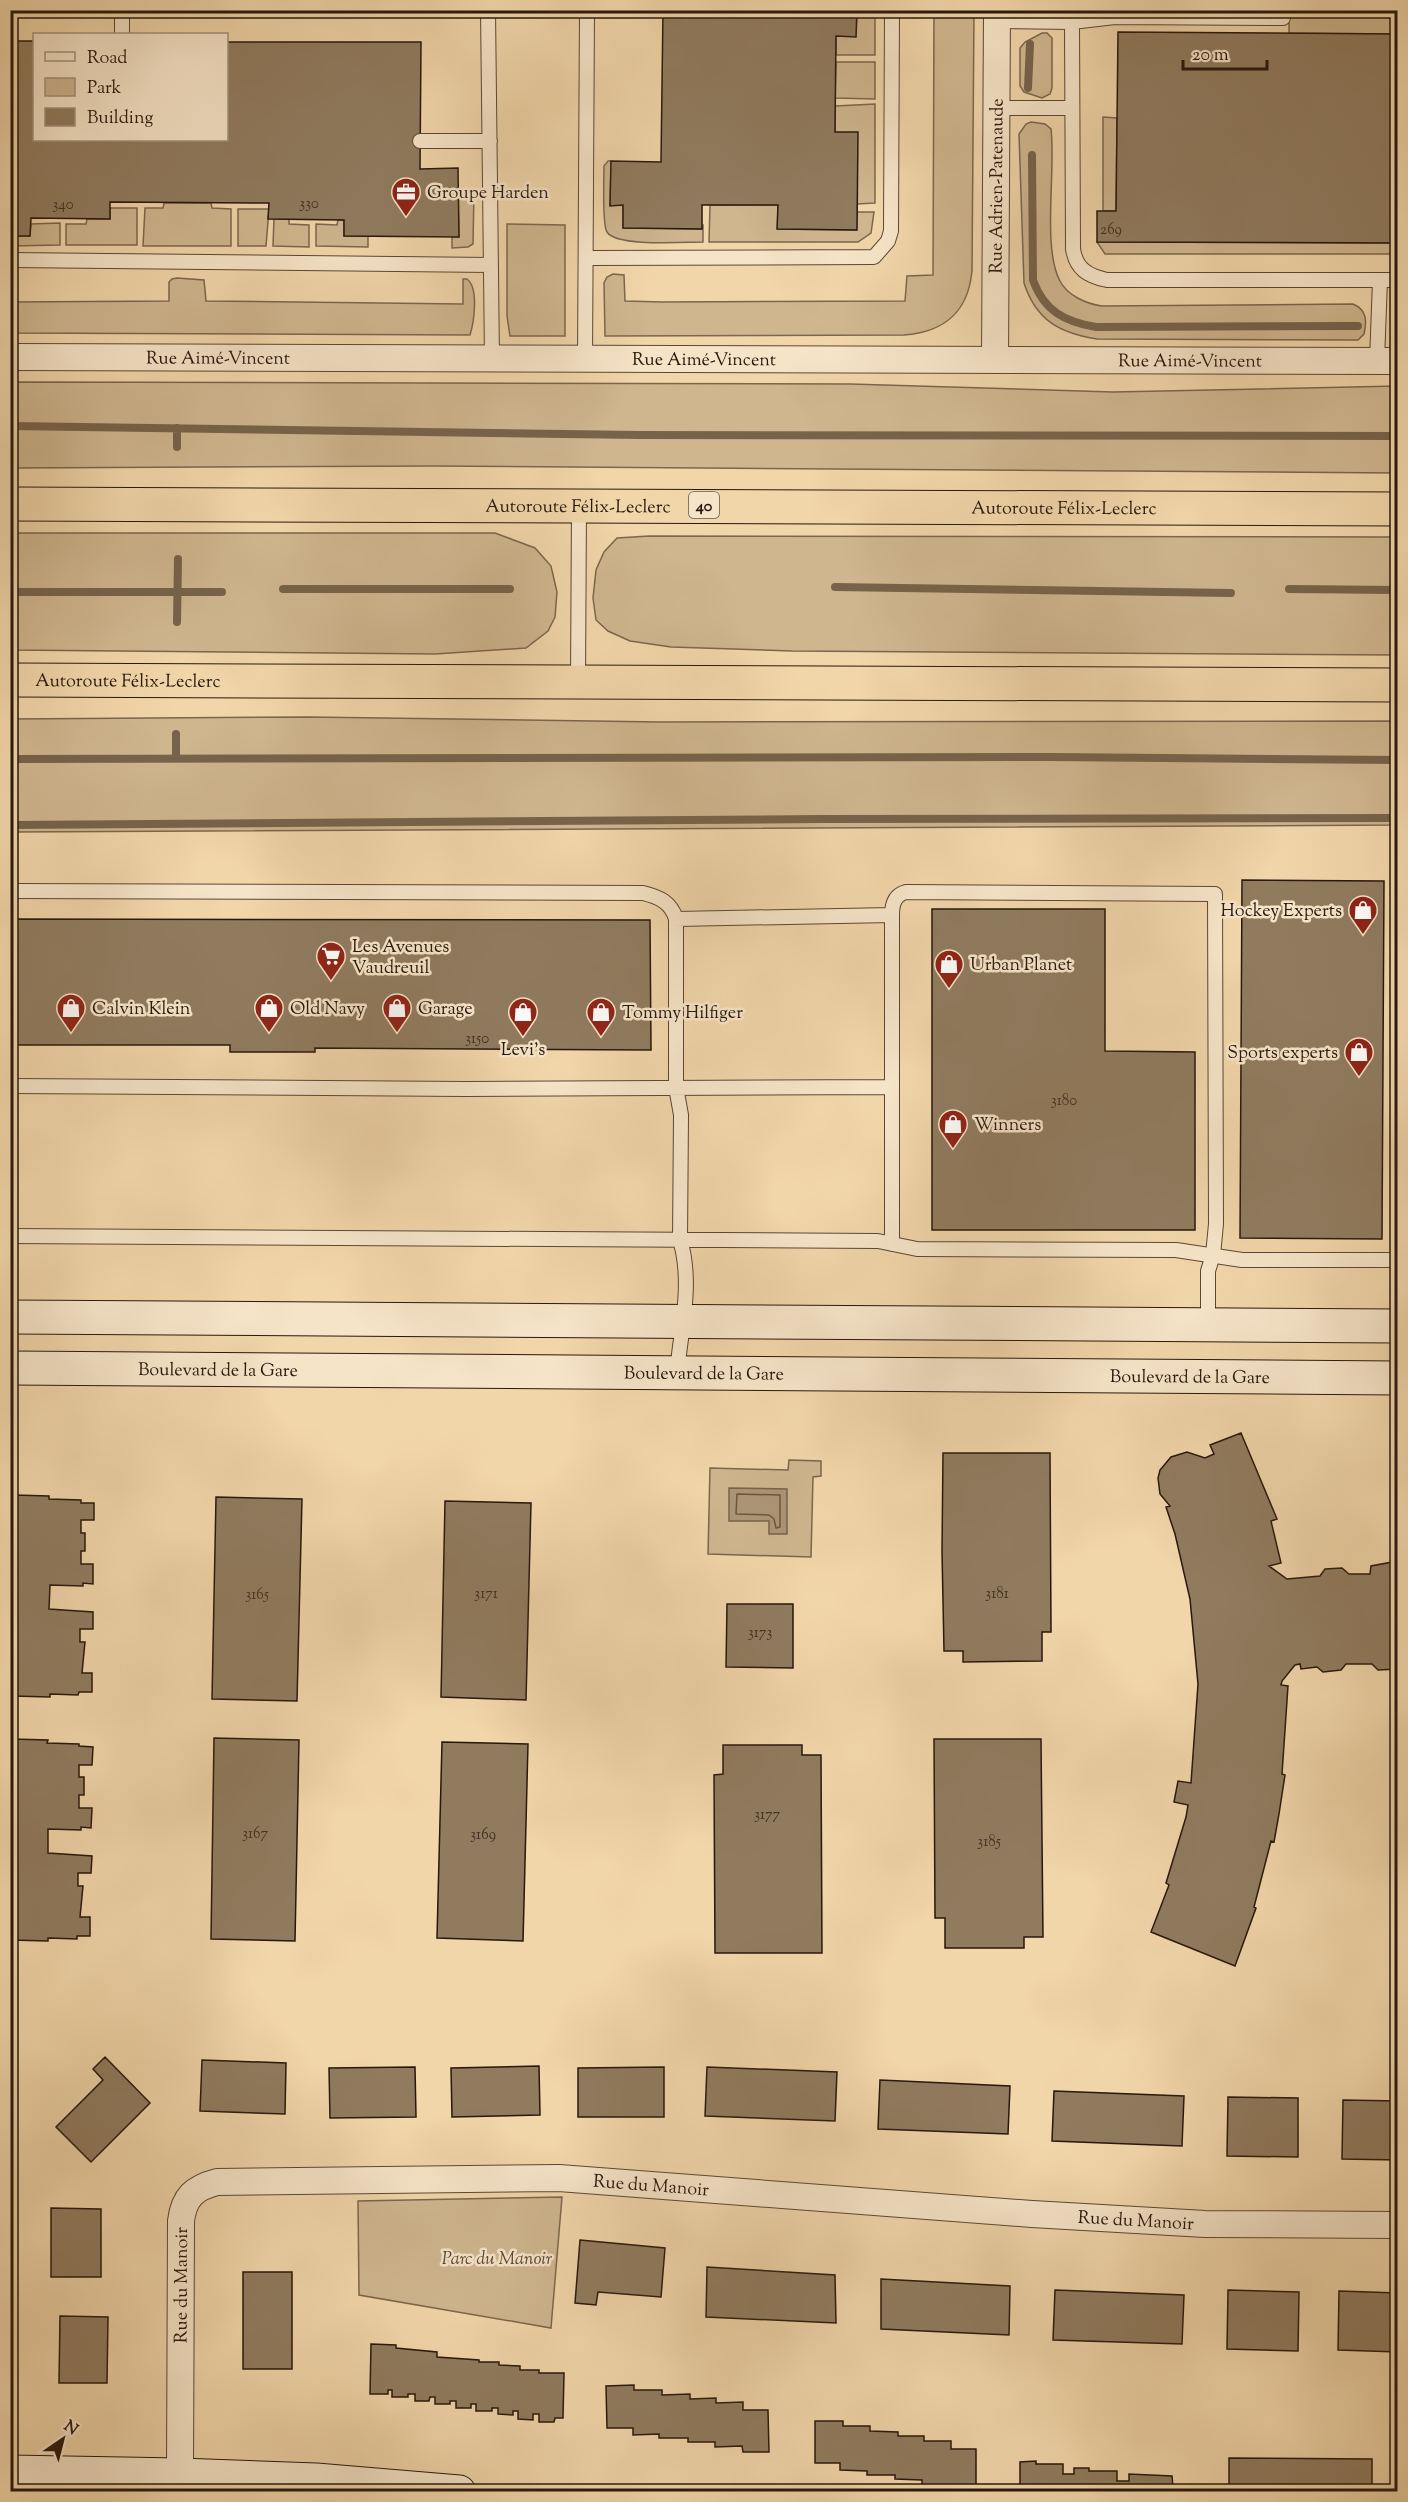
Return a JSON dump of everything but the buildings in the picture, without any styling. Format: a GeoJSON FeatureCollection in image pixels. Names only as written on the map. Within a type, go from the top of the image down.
{"type":"FeatureCollection","features":[{"type":"Feature","properties":{"kind":"highway","name":"Autoroute Félix-Leclerc"},"geometry":{"type":"LineString","coordinates":[[10,504],[1398,508]]}},
{"type":"Feature","properties":{"kind":"highway","name":"Autoroute Félix-Leclerc"},"geometry":{"type":"LineString","coordinates":[[10,680],[1398,685]]}},
{"type":"Feature","properties":{"kind":"main road"},"geometry":{"type":"LineString","coordinates":[[10,1317],[1398,1326]]}},
{"type":"Feature","properties":{"kind":"main road","name":"Boulevard de la Gare"},"geometry":{"type":"LineString","coordinates":[[10,1368],[1398,1378]]}},
{"type":"Feature","properties":{"kind":"main road"},"geometry":{"type":"LineString","coordinates":[[10,2472],[316,2480],[459,2492]]}},
{"type":"Feature","properties":{"kind":"street","name":"Rue Adrien-Patenaude"},"geometry":{"type":"LineString","coordinates":[[995,360],[997,16]]}},
{"type":"Feature","properties":{"kind":"street","name":"Rue Aimé-Vincent"},"geometry":{"type":"LineString","coordinates":[[10,357],[1387,361]]}},
{"type":"Feature","properties":{"kind":"street","name":"Rue du Manoir"},"geometry":{"type":"LineString","coordinates":[[180,2475],[182,2209],[193,2191],[217,2182],[559,2178],[1032,2214],[1204,2224],[1398,2225]]}},
{"type":"Feature","properties":{"kind":"lane"},"geometry":{"type":"LineString","coordinates":[[122,10],[122,33]]}},
{"type":"Feature","properties":{"kind":"lane"},"geometry":{"type":"LineString","coordinates":[[488,10],[492,359]]}},
{"type":"Feature","properties":{"kind":"lane"},"geometry":{"type":"LineString","coordinates":[[585,360],[587,10]]}},
{"type":"Feature","properties":{"kind":"lane"},"geometry":{"type":"LineString","coordinates":[[586,258],[866,259],[874,257],[888,241],[891,231],[892,10]]}},
{"type":"Feature","properties":{"kind":"lane"},"geometry":{"type":"LineString","coordinates":[[997,16],[1072,22],[1115,17],[1283,18]]}},
{"type":"Feature","properties":{"kind":"lane"},"geometry":{"type":"LineString","coordinates":[[1072,22],[1073,249],[1075,260],[1080,268],[1088,274],[1107,280],[1398,280]]}},
{"type":"Feature","properties":{"kind":"lane"},"geometry":{"type":"LineString","coordinates":[[996,108],[1072,108]]}},
{"type":"Feature","properties":{"kind":"lane"},"geometry":{"type":"LineString","coordinates":[[420,141],[490,141]]}},
{"type":"Feature","properties":{"kind":"lane"},"geometry":{"type":"LineString","coordinates":[[10,261],[491,265]]}},
{"type":"Feature","properties":{"kind":"lane"},"geometry":{"type":"LineString","coordinates":[[1380,280],[1387,361]]}},
{"type":"Feature","properties":{"kind":"lane"},"geometry":{"type":"LineString","coordinates":[[578,682],[579,505]]}},
{"type":"Feature","properties":{"kind":"lane"},"geometry":{"type":"LineString","coordinates":[[10,891],[643,893],[667,903],[676,919],[676,1087],[681,1115],[680,1240],[686,1257],[677,1372]]}},
{"type":"Feature","properties":{"kind":"lane"},"geometry":{"type":"LineString","coordinates":[[892,1244],[892,915],[894,900],[906,892],[1215,894],[1216,1224],[1213,1255],[1208,1271],[1209,1326]]}},
{"type":"Feature","properties":{"kind":"lane"},"geometry":{"type":"LineString","coordinates":[[676,919],[892,915]]}},
{"type":"Feature","properties":{"kind":"lane"},"geometry":{"type":"LineString","coordinates":[[10,1086],[456,1089],[892,1087]]}},
{"type":"Feature","properties":{"kind":"lane"},"geometry":{"type":"LineString","coordinates":[[10,1236],[878,1241],[917,1249],[1176,1250],[1242,1260],[1398,1260]]}},
{"type":"Feature","properties":{"kind":"green space"},"geometry":{"type":"Polygon","coordinates":[[[857,11],[875,11],[875,55],[836,55],[836,36],[856,36],[857,11]]]}},
{"type":"Feature","properties":{"kind":"green space"},"geometry":{"type":"Polygon","coordinates":[[[908,11],[974,11],[972,271],[965,298],[952,317],[931,330],[904,335],[605,336],[604,283],[607,277],[613,274],[624,275],[625,301],[663,302],[905,301],[907,276],[933,275],[934,13],[908,11]]]}},
{"type":"Feature","properties":{"kind":"green space"},"geometry":{"type":"Polygon","coordinates":[[[1289,11],[1397,11],[1397,34],[1289,33],[1289,11]]]}},
{"type":"Feature","properties":{"kind":"green space"},"geometry":{"type":"Polygon","coordinates":[[[1042,33],[1047,33],[1052,38],[1052,88],[1050,94],[1042,98],[1024,92],[1020,86],[1020,48],[1025,42],[1042,33]]]}},
{"type":"Feature","properties":{"kind":"green space"},"geometry":{"type":"Polygon","coordinates":[[[836,62],[875,62],[875,99],[835,98],[836,62]]]}},
{"type":"Feature","properties":{"kind":"green space"},"geometry":{"type":"Polygon","coordinates":[[[875,104],[875,203],[857,204],[835,132],[835,106],[875,104]]]}},
{"type":"Feature","properties":{"kind":"green space"},"geometry":{"type":"Polygon","coordinates":[[[1103,117],[1117,118],[1116,211],[1103,211],[1103,117]]]}},
{"type":"Feature","properties":{"kind":"green space"},"geometry":{"type":"Polygon","coordinates":[[[1031,122],[1045,124],[1051,129],[1052,249],[1060,281],[1072,295],[1102,306],[1353,304],[1361,309],[1365,316],[1364,334],[1358,340],[1097,339],[1071,333],[1051,323],[1035,307],[1024,283],[1019,134],[1026,124],[1031,122]]]}},
{"type":"Feature","properties":{"kind":"green space"},"geometry":{"type":"Polygon","coordinates":[[[611,161],[610,205],[623,205],[623,228],[701,229],[703,226],[703,242],[637,242],[613,237],[607,232],[604,220],[604,166],[611,161]]]}},
{"type":"Feature","properties":{"kind":"green space"},"geometry":{"type":"Polygon","coordinates":[[[474,192],[473,244],[468,247],[452,248],[452,237],[459,237],[458,193],[474,192]]]}},
{"type":"Feature","properties":{"kind":"green space"},"geometry":{"type":"Polygon","coordinates":[[[164,203],[211,203],[212,208],[231,209],[231,246],[143,246],[145,208],[163,208],[164,203]]]}},
{"type":"Feature","properties":{"kind":"green space"},"geometry":{"type":"Polygon","coordinates":[[[710,205],[778,205],[778,229],[856,230],[857,212],[874,212],[871,233],[858,242],[709,242],[710,205]]]}},
{"type":"Feature","properties":{"kind":"green space"},"geometry":{"type":"Polygon","coordinates":[[[110,208],[137,208],[137,245],[66,245],[66,224],[86,224],[87,219],[110,219],[110,208]]]}},
{"type":"Feature","properties":{"kind":"green space"},"geometry":{"type":"Polygon","coordinates":[[[238,209],[269,209],[266,246],[238,246],[238,209]]]}},
{"type":"Feature","properties":{"kind":"green space"},"geometry":{"type":"Polygon","coordinates":[[[274,218],[289,219],[289,224],[309,225],[309,247],[273,246],[274,218]]]}},
{"type":"Feature","properties":{"kind":"green space"},"geometry":{"type":"Polygon","coordinates":[[[338,220],[344,220],[344,236],[368,236],[368,247],[316,246],[316,224],[337,225],[338,220]]]}},
{"type":"Feature","properties":{"kind":"green space"},"geometry":{"type":"Polygon","coordinates":[[[60,223],[60,245],[11,246],[10,236],[30,236],[31,224],[60,223]]]}},
{"type":"Feature","properties":{"kind":"green space"},"geometry":{"type":"Polygon","coordinates":[[[507,224],[565,225],[565,336],[510,336],[507,316],[507,224]]]}},
{"type":"Feature","properties":{"kind":"green space"},"geometry":{"type":"Polygon","coordinates":[[[1097,242],[1397,243],[1398,254],[1105,254],[1097,242]]]}},
{"type":"Feature","properties":{"kind":"green space"},"geometry":{"type":"Polygon","coordinates":[[[177,278],[204,280],[206,301],[463,304],[463,279],[467,279],[471,283],[474,297],[473,322],[470,335],[11,333],[11,302],[169,301],[169,282],[177,278]]]}},
{"type":"Feature","properties":{"kind":"green space"},"geometry":{"type":"Polygon","coordinates":[[[10,382],[850,384],[1113,392],[1397,386],[1397,473],[433,466],[11,468],[10,382]]]}},
{"type":"Feature","properties":{"kind":"green space"},"geometry":{"type":"Polygon","coordinates":[[[11,533],[495,533],[535,548],[551,566],[557,592],[555,617],[548,631],[526,648],[435,654],[11,650],[11,533]]]}},
{"type":"Feature","properties":{"kind":"green space"},"geometry":{"type":"Polygon","coordinates":[[[649,536],[1397,537],[1397,655],[792,651],[671,647],[630,641],[608,631],[596,620],[593,598],[596,570],[604,552],[617,538],[649,536]]]}},
{"type":"Feature","properties":{"kind":"green space"},"geometry":{"type":"Polygon","coordinates":[[[309,717],[660,722],[1397,721],[1397,825],[11,832],[11,719],[309,717]]]}},
{"type":"Feature","properties":{"kind":"green space"},"geometry":{"type":"Polygon","coordinates":[[[789,1460],[821,1461],[821,1476],[813,1477],[811,1557],[708,1554],[710,1468],[788,1470],[789,1460]]]}},
{"type":"Feature","properties":{"kind":"green space","name":"Parc du Manoir"},"geometry":{"type":"Polygon","coordinates":[[[562,2197],[551,2328],[359,2295],[358,2201],[562,2197]]]}},
{"type":"Feature","properties":{"kind":"water"},"geometry":{"type":"Polygon","coordinates":[[[729,1488],[787,1489],[787,1534],[769,1534],[769,1521],[729,1521],[729,1488]]]}},
{"type":"Feature","properties":{"kind":"waterway"},"geometry":{"type":"LineString","coordinates":[[1028,88],[1030,44]]}},
{"type":"Feature","properties":{"kind":"waterway"},"geometry":{"type":"LineString","coordinates":[[1032,155],[1033,280],[1043,300],[1065,318],[1096,327],[1358,326]]}},
{"type":"Feature","properties":{"kind":"waterway"},"geometry":{"type":"LineString","coordinates":[[10,426],[639,435],[1398,436]]}},
{"type":"Feature","properties":{"kind":"waterway"},"geometry":{"type":"LineString","coordinates":[[177,428],[177,447]]}},
{"type":"Feature","properties":{"kind":"waterway"},"geometry":{"type":"LineString","coordinates":[[177,622],[178,559]]}},
{"type":"Feature","properties":{"kind":"waterway"},"geometry":{"type":"LineString","coordinates":[[835,587],[1231,593]]}},
{"type":"Feature","properties":{"kind":"waterway"},"geometry":{"type":"LineString","coordinates":[[283,589],[510,589]]}},
{"type":"Feature","properties":{"kind":"waterway"},"geometry":{"type":"LineString","coordinates":[[1289,589],[1398,590]]}},
{"type":"Feature","properties":{"kind":"waterway"},"geometry":{"type":"LineString","coordinates":[[10,592],[222,592]]}},
{"type":"Feature","properties":{"kind":"waterway"},"geometry":{"type":"LineString","coordinates":[[176,734],[176,758]]}},
{"type":"Feature","properties":{"kind":"waterway"},"geometry":{"type":"LineString","coordinates":[[10,759],[1051,757],[1398,760]]}},
{"type":"Feature","properties":{"kind":"waterway"},"geometry":{"type":"LineString","coordinates":[[10,825],[823,819],[1398,818]]}},
{"type":"Feature","properties":{"kind":"place","name":"Groupe Harden"},"geometry":{"type":"Point","coordinates":[406,218]}},
{"type":"Feature","properties":{"kind":"place","name":"Hockey Experts"},"geometry":{"type":"Point","coordinates":[1363,936]}},
{"type":"Feature","properties":{"kind":"place","name":"Les Avenues Vaudreuil"},"geometry":{"type":"Point","coordinates":[331,982]}},
{"type":"Feature","properties":{"kind":"place","name":"Urban Planet"},"geometry":{"type":"Point","coordinates":[949,990]}},
{"type":"Feature","properties":{"kind":"place","name":"Calvin Klein"},"geometry":{"type":"Point","coordinates":[71,1034]}},
{"type":"Feature","properties":{"kind":"place","name":"Old Navy"},"geometry":{"type":"Point","coordinates":[269,1034]}},
{"type":"Feature","properties":{"kind":"place","name":"Garage"},"geometry":{"type":"Point","coordinates":[397,1034]}},
{"type":"Feature","properties":{"kind":"place","name":"Levi's"},"geometry":{"type":"Point","coordinates":[523,1038]}},
{"type":"Feature","properties":{"kind":"place","name":"Tommy Hilfiger"},"geometry":{"type":"Point","coordinates":[601,1038]}},
{"type":"Feature","properties":{"kind":"place","name":"Sports experts"},"geometry":{"type":"Point","coordinates":[1359,1078]}},
{"type":"Feature","properties":{"kind":"place","name":"Winners"},"geometry":{"type":"Point","coordinates":[953,1150]}}]}
